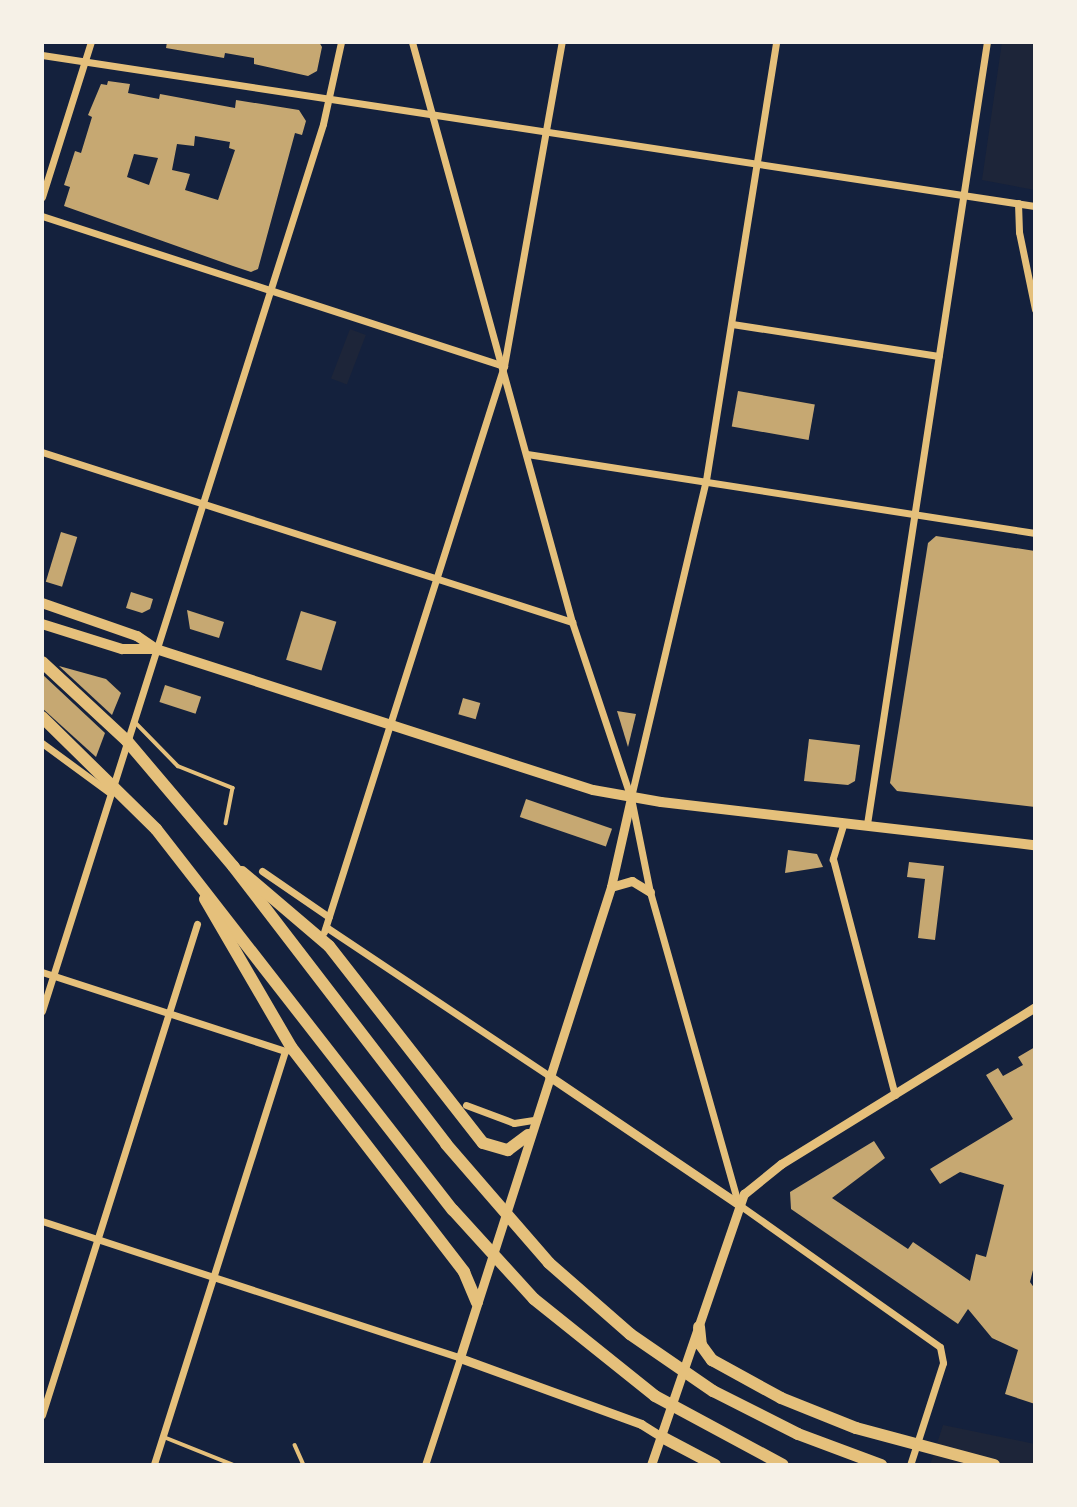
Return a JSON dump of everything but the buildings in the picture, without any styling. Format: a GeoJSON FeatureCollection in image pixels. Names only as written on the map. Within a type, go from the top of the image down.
{"type":"FeatureCollection","features":[{"type":"Feature","properties":{"kind":"highway"},"geometry":{"type":"LineString","coordinates":[[42,653],[98,711],[233,866],[446,1144],[513,1226],[574,1287],[630,1334],[713,1391],[798,1434],[881,1465]]}},
{"type":"Feature","properties":{"kind":"highway"},"geometry":{"type":"LineString","coordinates":[[42,662],[98,711]]}},
{"type":"Feature","properties":{"kind":"highway"},"geometry":{"type":"LineString","coordinates":[[42,717],[119,788],[184,862],[453,1210],[534,1298],[655,1396],[783,1465]]}},
{"type":"Feature","properties":{"kind":"highway"},"geometry":{"type":"LineString","coordinates":[[184,862],[291,1047],[405,1199],[464,1272],[477,1302]]}},
{"type":"Feature","properties":{"kind":"highway"},"geometry":{"type":"LineString","coordinates":[[233,866],[266,889],[329,946],[478,1139],[490,1148],[505,1150],[516,1147],[528,1135]]}},
{"type":"Feature","properties":{"kind":"highway"},"geometry":{"type":"LineString","coordinates":[[699,1327],[706,1353],[723,1368],[856,1428],[994,1465]]}},
{"type":"Feature","properties":{"kind":"highway"},"geometry":{"type":"LineString","coordinates":[[662,1437],[715,1465]]}},
{"type":"Feature","properties":{"kind":"main road"},"geometry":{"type":"LineString","coordinates":[[42,603],[137,636],[156,649],[562,781],[631,798],[1035,845]]}},
{"type":"Feature","properties":{"kind":"main road"},"geometry":{"type":"LineString","coordinates":[[42,624],[122,649],[156,649]]}},
{"type":"Feature","properties":{"kind":"street"},"geometry":{"type":"LineString","coordinates":[[42,197],[91,42]]}},
{"type":"Feature","properties":{"kind":"street"},"geometry":{"type":"LineString","coordinates":[[42,1011],[271,291],[329,99],[341,42]]}},
{"type":"Feature","properties":{"kind":"street"},"geometry":{"type":"LineString","coordinates":[[412,42],[504,366],[572,622],[631,798],[650,892],[738,1204]]}},
{"type":"Feature","properties":{"kind":"street"},"geometry":{"type":"LineString","coordinates":[[562,42],[504,366],[325,929],[738,1204],[940,1347],[943,1363],[910,1465]]}},
{"type":"Feature","properties":{"kind":"street"},"geometry":{"type":"LineString","coordinates":[[425,1465],[528,1135],[611,887],[706,480],[776,42]]}},
{"type":"Feature","properties":{"kind":"street"},"geometry":{"type":"LineString","coordinates":[[867,824],[987,42]]}},
{"type":"Feature","properties":{"kind":"street"},"geometry":{"type":"LineString","coordinates":[[42,55],[756,161],[1035,206]]}},
{"type":"Feature","properties":{"kind":"street"},"geometry":{"type":"LineString","coordinates":[[1018,203],[1019,232],[1035,309]]}},
{"type":"Feature","properties":{"kind":"street"},"geometry":{"type":"LineString","coordinates":[[42,216],[504,366]]}},
{"type":"Feature","properties":{"kind":"street"},"geometry":{"type":"LineString","coordinates":[[732,324],[939,356]]}},
{"type":"Feature","properties":{"kind":"street"},"geometry":{"type":"LineString","coordinates":[[42,452],[572,622]]}},
{"type":"Feature","properties":{"kind":"street"},"geometry":{"type":"LineString","coordinates":[[527,454],[1035,533]]}},
{"type":"Feature","properties":{"kind":"street"},"geometry":{"type":"LineString","coordinates":[[42,743],[110,793]]}},
{"type":"Feature","properties":{"kind":"street"},"geometry":{"type":"LineString","coordinates":[[844,822],[833,859],[895,1095]]}},
{"type":"Feature","properties":{"kind":"street"},"geometry":{"type":"LineString","coordinates":[[262,871],[328,917]]}},
{"type":"Feature","properties":{"kind":"street"},"geometry":{"type":"LineString","coordinates":[[611,887],[632,881],[650,892]]}},
{"type":"Feature","properties":{"kind":"street"},"geometry":{"type":"LineString","coordinates":[[42,1415],[197,924]]}},
{"type":"Feature","properties":{"kind":"street"},"geometry":{"type":"LineString","coordinates":[[42,972],[285,1051],[154,1465]]}},
{"type":"Feature","properties":{"kind":"street"},"geometry":{"type":"LineString","coordinates":[[651,1465],[738,1204],[762,1176],[1035,1007]]}},
{"type":"Feature","properties":{"kind":"street"},"geometry":{"type":"LineString","coordinates":[[466,1105],[514,1123],[534,1120]]}},
{"type":"Feature","properties":{"kind":"street"},"geometry":{"type":"LineString","coordinates":[[42,1221],[460,1358],[641,1424],[662,1437]]}},
{"type":"Feature","properties":{"kind":"lane"},"geometry":{"type":"LineString","coordinates":[[134,720],[178,766],[233,788],[226,823]]}},
{"type":"Feature","properties":{"kind":"lane"},"geometry":{"type":"LineString","coordinates":[[164,1437],[234,1465]]}},
{"type":"Feature","properties":{"kind":"lane"},"geometry":{"type":"LineString","coordinates":[[295,1445],[304,1465]]}},
{"type":"Feature","properties":{"kind":"shaded area"},"geometry":{"type":"Polygon","coordinates":[[[1002,42],[1035,42],[1035,190],[982,180],[1002,42]]]}},
{"type":"Feature","properties":{"kind":"shaded area"},"geometry":{"type":"Polygon","coordinates":[[[350,329],[366,335],[347,385],[331,378],[350,329]]]}},
{"type":"Feature","properties":{"kind":"shaded area"},"geometry":{"type":"Polygon","coordinates":[[[943,1425],[1035,1444],[1035,1465],[930,1465],[943,1425]]]}}]}
